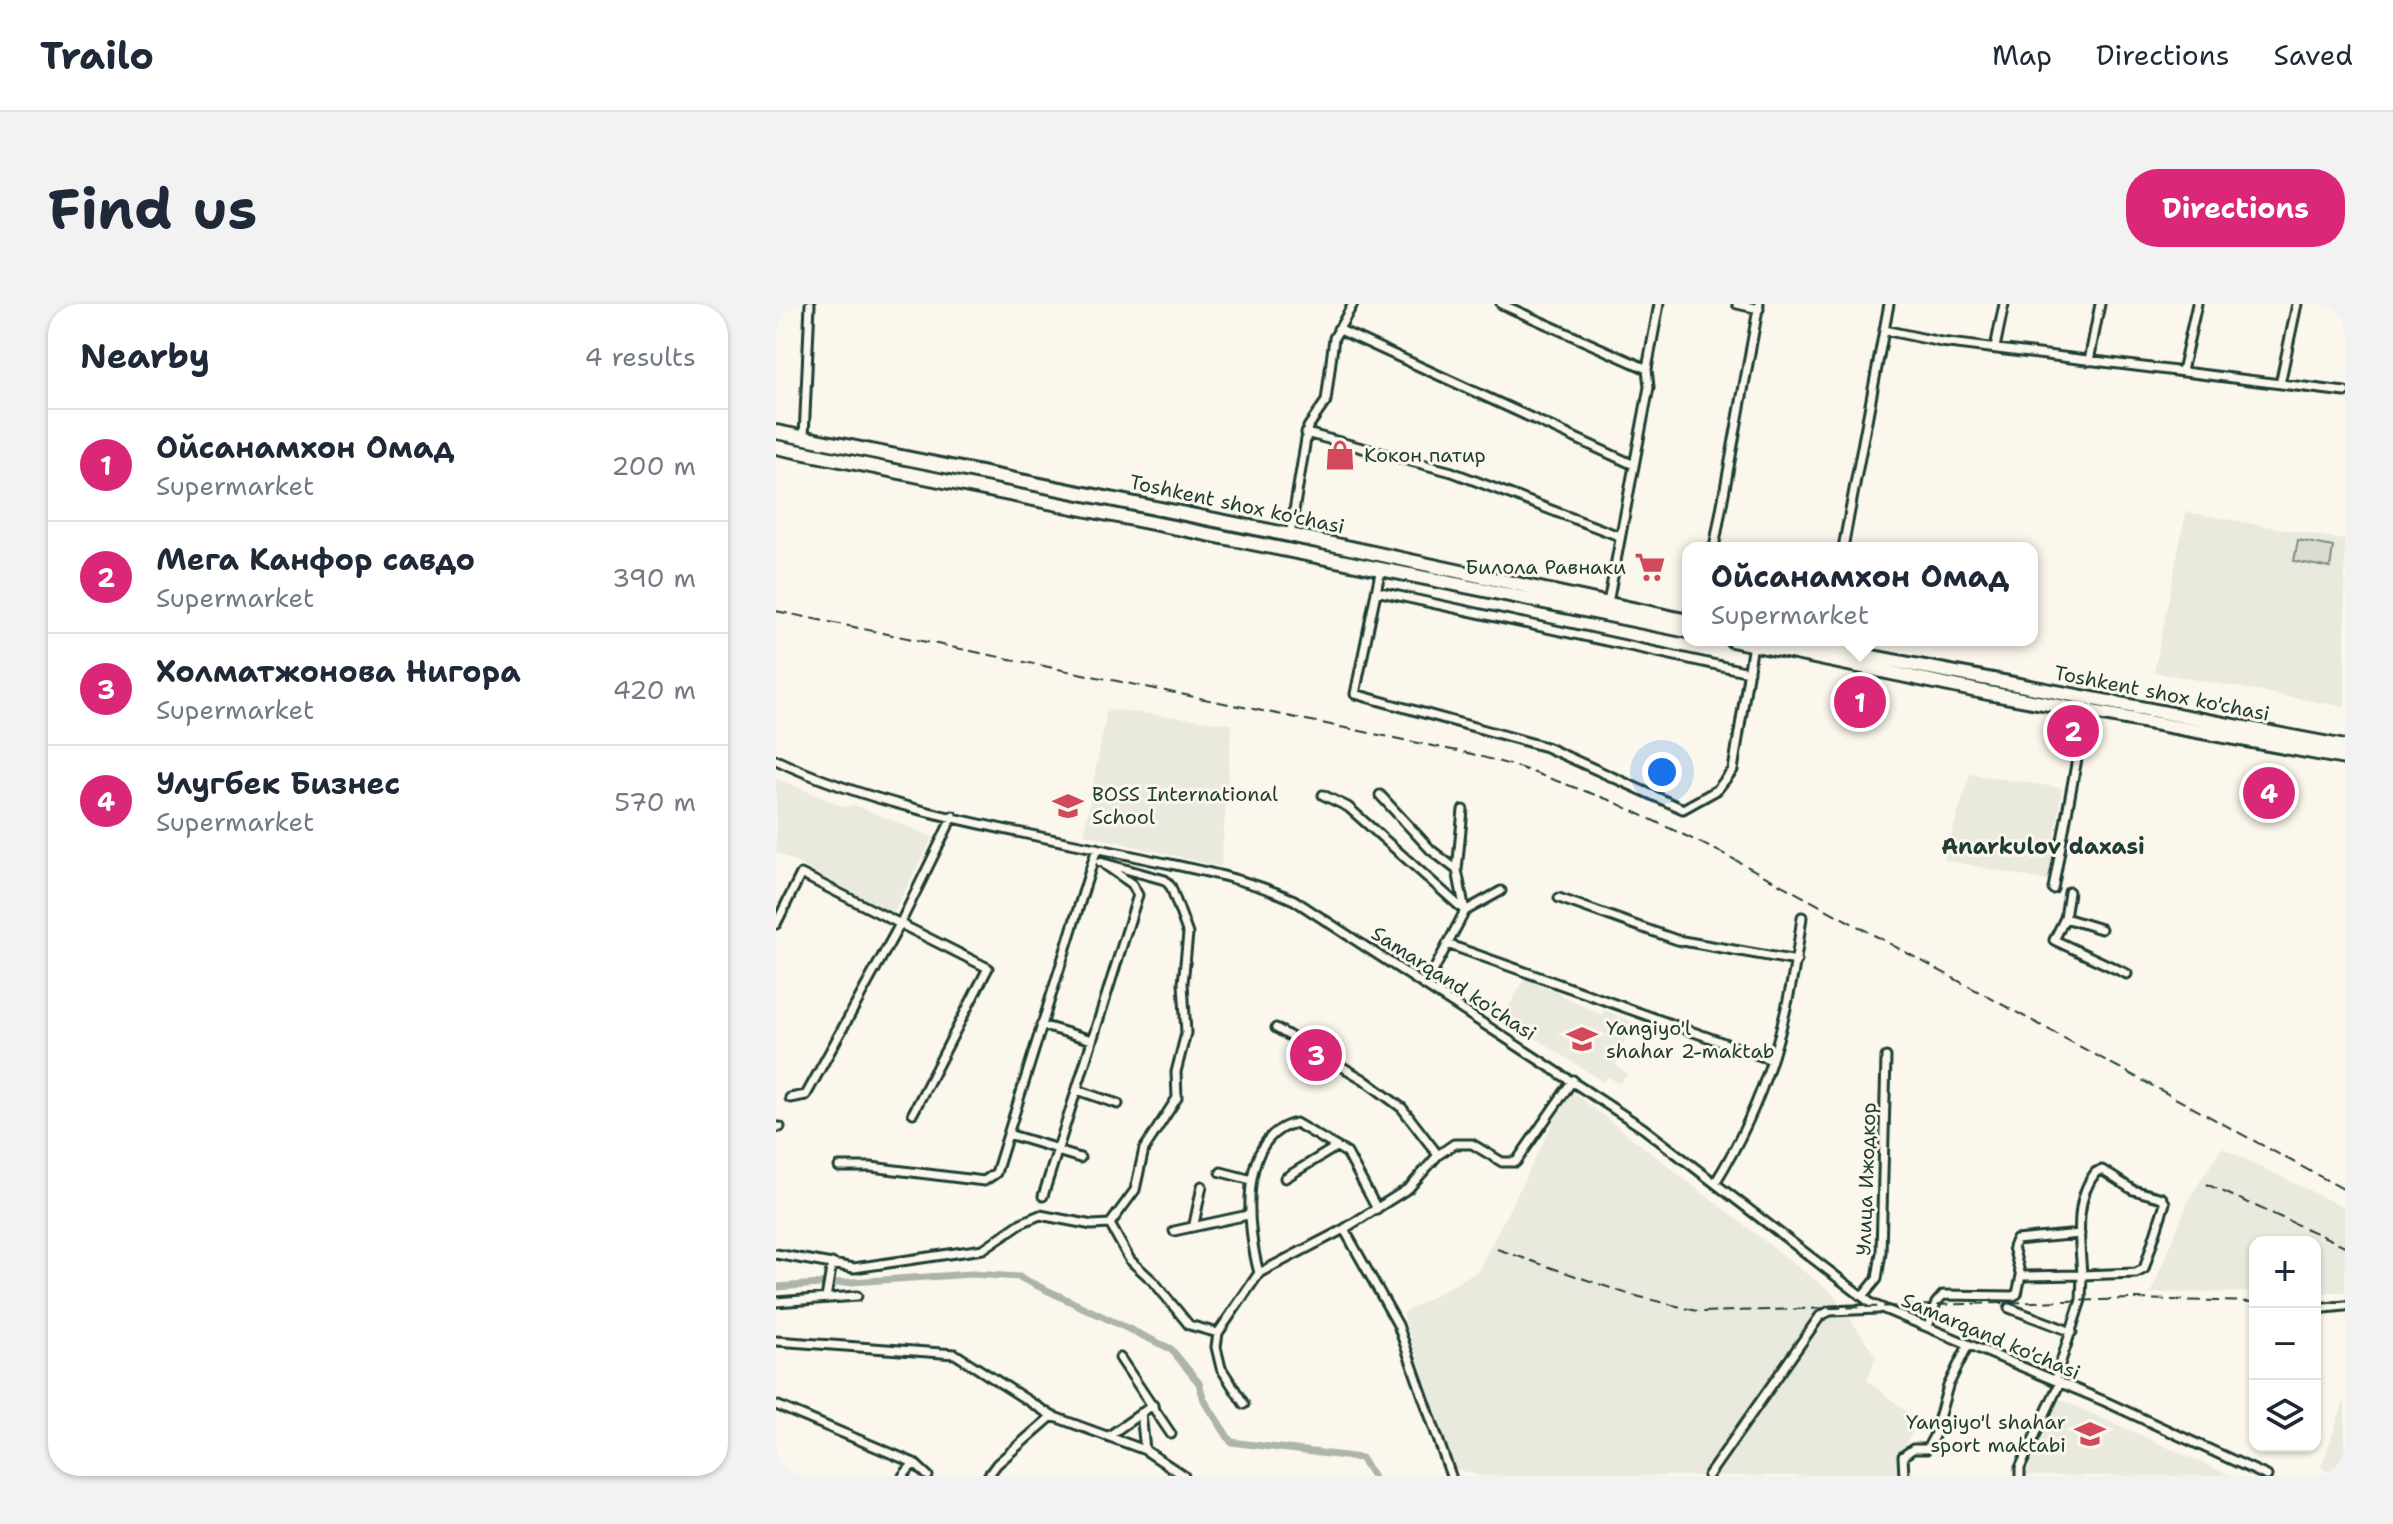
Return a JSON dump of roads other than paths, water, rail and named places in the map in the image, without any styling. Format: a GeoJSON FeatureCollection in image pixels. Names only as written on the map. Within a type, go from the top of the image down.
{"type":"FeatureCollection","features":[{"type":"Feature","properties":{"kind":"main road","name":"Toshkent shox ko'chasi"},"geometry":{"type":"LineString","coordinates":[[776,432],[804,437],[846,452],[1381,568],[1646,617],[1682,620]]}},
{"type":"Feature","properties":{"kind":"main road","name":"Toshkent shox ko'chasi"},"geometry":{"type":"LineString","coordinates":[[776,447],[846,452],[1290,535],[1608,603],[1682,629]]}},
{"type":"Feature","properties":{"kind":"main road","name":"Toshkent shox ko'chasi"},"geometry":{"type":"LineString","coordinates":[[1763,646],[1988,693],[2345,758]]}},
{"type":"Feature","properties":{"kind":"main road","name":"Toshkent shox ko'chasi"},"geometry":{"type":"LineString","coordinates":[[1835,646],[2345,747]]}},
{"type":"Feature","properties":{"kind":"street"},"geometry":{"type":"LineString","coordinates":[[804,437],[810,304]]}},
{"type":"Feature","properties":{"kind":"street"},"geometry":{"type":"LineString","coordinates":[[1290,535],[1306,433],[1326,401],[1338,329],[1353,304]]}},
{"type":"Feature","properties":{"kind":"street"},"geometry":{"type":"LineString","coordinates":[[1501,304],[1647,369]]}},
{"type":"Feature","properties":{"kind":"street"},"geometry":{"type":"LineString","coordinates":[[1608,603],[1649,387],[1647,369],[1659,304]]}},
{"type":"Feature","properties":{"kind":"street"},"geometry":{"type":"LineString","coordinates":[[1715,542],[1759,306],[1737,304]]}},
{"type":"Feature","properties":{"kind":"street"},"geometry":{"type":"LineString","coordinates":[[1844,542],[1889,304]]}},
{"type":"Feature","properties":{"kind":"street"},"geometry":{"type":"LineString","coordinates":[[1995,348],[2004,304]]}},
{"type":"Feature","properties":{"kind":"street"},"geometry":{"type":"LineString","coordinates":[[2089,361],[2100,304]]}},
{"type":"Feature","properties":{"kind":"street"},"geometry":{"type":"LineString","coordinates":[[2182,371],[2197,304]]}},
{"type":"Feature","properties":{"kind":"street"},"geometry":{"type":"LineString","coordinates":[[2280,384],[2297,304]]}},
{"type":"Feature","properties":{"kind":"street"},"geometry":{"type":"LineString","coordinates":[[1338,329],[1634,465]]}},
{"type":"Feature","properties":{"kind":"street"},"geometry":{"type":"LineString","coordinates":[[1884,330],[2089,361],[2345,392]]}},
{"type":"Feature","properties":{"kind":"street"},"geometry":{"type":"LineString","coordinates":[[1306,433],[1452,472],[1619,536]]}},
{"type":"Feature","properties":{"kind":"street"},"geometry":{"type":"LineString","coordinates":[[1381,568],[1355,694],[1546,747],[1683,809],[1717,790],[1733,770],[1753,646]]}},
{"type":"Feature","properties":{"kind":"street"},"geometry":{"type":"LineString","coordinates":[[1376,591],[1749,672]]}},
{"type":"Feature","properties":{"kind":"street"},"geometry":{"type":"LineString","coordinates":[[2053,889],[2087,709]]}},
{"type":"Feature","properties":{"kind":"street","name":"Samarqand ko'chasi"},"geometry":{"type":"LineString","coordinates":[[776,760],[840,787],[1280,894],[1427,983],[1573,1080],[1884,1309],[2057,1381],[2267,1476]]}},
{"type":"Feature","properties":{"kind":"street"},"geometry":{"type":"LineString","coordinates":[[1323,795],[1348,807],[1438,891],[1465,911]]}},
{"type":"Feature","properties":{"kind":"street"},"geometry":{"type":"LineString","coordinates":[[1380,795],[1431,850],[1457,870]]}},
{"type":"Feature","properties":{"kind":"street"},"geometry":{"type":"LineString","coordinates":[[1463,810],[1457,870],[1465,911]]}},
{"type":"Feature","properties":{"kind":"street"},"geometry":{"type":"LineString","coordinates":[[790,1098],[806,1095],[899,926],[953,816]]}},
{"type":"Feature","properties":{"kind":"street"},"geometry":{"type":"LineString","coordinates":[[839,1167],[871,1167],[984,1181],[996,1173],[1041,1025],[1097,861],[1097,848]]}},
{"type":"Feature","properties":{"kind":"street"},"geometry":{"type":"LineString","coordinates":[[1043,1196],[1138,895],[1132,884],[1097,861]]}},
{"type":"Feature","properties":{"kind":"street"},"geometry":{"type":"LineString","coordinates":[[1097,861],[1165,880],[1171,887],[1188,934],[1183,983],[1186,1033],[1176,1072],[1177,1098],[1144,1149],[1135,1190],[1110,1224]]}},
{"type":"Feature","properties":{"kind":"street"},"geometry":{"type":"LineString","coordinates":[[776,924],[801,874],[899,926],[988,968],[913,1113]]}},
{"type":"Feature","properties":{"kind":"street"},"geometry":{"type":"LineString","coordinates":[[1427,983],[1465,911],[1501,891]]}},
{"type":"Feature","properties":{"kind":"street"},"geometry":{"type":"LineString","coordinates":[[2069,892],[2065,918],[2054,940],[2127,974]]}},
{"type":"Feature","properties":{"kind":"street"},"geometry":{"type":"LineString","coordinates":[[1559,898],[1677,940],[1797,961]]}},
{"type":"Feature","properties":{"kind":"street"},"geometry":{"type":"LineString","coordinates":[[1715,1183],[1741,1141],[1761,1099],[1769,1059],[1790,1005],[1802,917]]}},
{"type":"Feature","properties":{"kind":"street"},"geometry":{"type":"LineString","coordinates":[[2065,918],[2101,929]]}},
{"type":"Feature","properties":{"kind":"street"},"geometry":{"type":"LineString","coordinates":[[1447,944],[1769,1059]]}},
{"type":"Feature","properties":{"kind":"street"},"geometry":{"type":"LineString","coordinates":[[1041,1025],[1092,1040]]}},
{"type":"Feature","properties":{"kind":"street"},"geometry":{"type":"LineString","coordinates":[[1276,1028],[1363,1079],[1402,1108],[1438,1155]]}},
{"type":"Feature","properties":{"kind":"street","name":"Улица Ижодкор"},"geometry":{"type":"LineString","coordinates":[[1863,1296],[1877,1279],[1881,1253],[1886,1057]]}},
{"type":"Feature","properties":{"kind":"street"},"geometry":{"type":"LineString","coordinates":[[1244,1404],[1221,1368],[1216,1347],[1218,1333],[1259,1273],[1344,1229],[1409,1188],[1438,1155],[1454,1144],[1465,1142],[1502,1162],[1516,1162],[1573,1080]]}},
{"type":"Feature","properties":{"kind":"street"},"geometry":{"type":"LineString","coordinates":[[1077,1090],[1118,1104]]}},
{"type":"Feature","properties":{"kind":"street"},"geometry":{"type":"LineString","coordinates":[[1259,1273],[1248,1215],[1252,1180],[1267,1140],[1282,1126],[1296,1123],[1347,1153],[1377,1209]]}},
{"type":"Feature","properties":{"kind":"street"},"geometry":{"type":"LineString","coordinates":[[1008,1134],[1080,1158]]}},
{"type":"Feature","properties":{"kind":"street"},"geometry":{"type":"LineString","coordinates":[[1285,1178],[1336,1147]]}},
{"type":"Feature","properties":{"kind":"street"},"geometry":{"type":"LineString","coordinates":[[2020,1476],[2020,1468],[2057,1381],[2081,1300],[2082,1275],[2080,1234],[2086,1185],[2096,1172],[2102,1170],[2133,1190],[2162,1198],[2165,1203],[2144,1269],[2082,1275],[2021,1276]]}},
{"type":"Feature","properties":{"kind":"street"},"geometry":{"type":"LineString","coordinates":[[1221,1172],[1252,1180]]}},
{"type":"Feature","properties":{"kind":"street"},"geometry":{"type":"LineString","coordinates":[[1194,1224],[1202,1186]]}},
{"type":"Feature","properties":{"kind":"street"},"geometry":{"type":"LineString","coordinates":[[776,1254],[854,1268],[983,1249],[1021,1223],[1040,1215],[1092,1225],[1110,1224]]}},
{"type":"Feature","properties":{"kind":"street"},"geometry":{"type":"LineString","coordinates":[[1174,1231],[1194,1224],[1209,1225],[1233,1215],[1248,1215]]}},
{"type":"Feature","properties":{"kind":"street"},"geometry":{"type":"LineString","coordinates":[[1110,1224],[1130,1260],[1154,1282],[1189,1325],[1218,1333]]}},
{"type":"Feature","properties":{"kind":"street"},"geometry":{"type":"LineString","coordinates":[[1344,1229],[1398,1325],[1451,1476]]}},
{"type":"Feature","properties":{"kind":"street"},"geometry":{"type":"LineString","coordinates":[[1928,1327],[1936,1303],[1943,1295],[2017,1294],[2021,1276],[2013,1247],[2016,1240],[2080,1234]]}},
{"type":"Feature","properties":{"kind":"street"},"geometry":{"type":"LineString","coordinates":[[826,1298],[832,1263]]}},
{"type":"Feature","properties":{"kind":"street"},"geometry":{"type":"LineString","coordinates":[[776,1302],[857,1296]]}},
{"type":"Feature","properties":{"kind":"street"},"geometry":{"type":"LineString","coordinates":[[2321,1308],[2345,1306]]}},
{"type":"Feature","properties":{"kind":"street"},"geometry":{"type":"LineString","coordinates":[[2009,1308],[2072,1332]]}},
{"type":"Feature","properties":{"kind":"street"},"geometry":{"type":"LineString","coordinates":[[1708,1476],[1820,1316],[1830,1311],[1884,1309]]}},
{"type":"Feature","properties":{"kind":"street"},"geometry":{"type":"LineString","coordinates":[[776,1341],[955,1354],[1052,1416],[1145,1450],[1184,1476]]}},
{"type":"Feature","properties":{"kind":"street"},"geometry":{"type":"LineString","coordinates":[[1904,1476],[1903,1456],[1913,1449],[1927,1449],[1934,1436],[1948,1386],[1968,1345]]}},
{"type":"Feature","properties":{"kind":"street"},"geometry":{"type":"LineString","coordinates":[[1120,1358],[1171,1434]]}},
{"type":"Feature","properties":{"kind":"street"},"geometry":{"type":"LineString","coordinates":[[776,1405],[914,1463],[928,1476]]}},
{"type":"Feature","properties":{"kind":"street"},"geometry":{"type":"LineString","coordinates":[[1110,1435],[1153,1405]]}},
{"type":"Feature","properties":{"kind":"street"},"geometry":{"type":"LineString","coordinates":[[1141,1413],[1145,1450]]}},
{"type":"Feature","properties":{"kind":"street"},"geometry":{"type":"LineString","coordinates":[[988,1476],[997,1464],[1052,1416]]}},
{"type":"Feature","properties":{"kind":"street"},"geometry":{"type":"LineString","coordinates":[[903,1476],[914,1463]]}},
{"type":"Feature","properties":{"kind":"waterway"},"geometry":{"type":"LineString","coordinates":[[776,1287],[972,1274],[1019,1277],[1171,1349],[1199,1383],[1204,1400],[1231,1442],[1361,1458],[1373,1476]]}},
{"type":"Feature","properties":{"kind":"railway"},"geometry":{"type":"LineString","coordinates":[[776,611],[1472,754],[1612,801],[1726,855],[2345,1190]]}},
{"type":"Feature","properties":{"kind":"railway"},"geometry":{"type":"LineString","coordinates":[[2206,1184],[2345,1246]]}},
{"type":"Feature","properties":{"kind":"railway"},"geometry":{"type":"LineString","coordinates":[[1497,1249],[1628,1294],[1701,1312],[2132,1299],[2249,1302]]}},
{"type":"Feature","properties":{"kind":"railway"},"geometry":{"type":"LineString","coordinates":[[2321,1302],[2345,1301]]}},
{"type":"Feature","properties":{"kind":"place","name":"Кокон патир"},"geometry":{"type":"Point","coordinates":[1340,455]}},
{"type":"Feature","properties":{"kind":"place","name":"Билола Равнаки"},"geometry":{"type":"Point","coordinates":[1650,567]}},
{"type":"Feature","properties":{"kind":"place","name":"Ойсанамхон Омад"},"geometry":{"type":"Point","coordinates":[1860,702]}},
{"type":"Feature","properties":{"kind":"place","name":"Мега Канфор савдо"},"geometry":{"type":"Point","coordinates":[2073,731]}},
{"type":"Feature","properties":{"kind":"place","name":"Улугбек Бизнес"},"geometry":{"type":"Point","coordinates":[2269,793]}},
{"type":"Feature","properties":{"kind":"place","name":"BOSS International School"},"geometry":{"type":"Point","coordinates":[1068,806]}},
{"type":"Feature","properties":{"kind":"place","name":"Yangiyo'l shahar 2-maktab"},"geometry":{"type":"Point","coordinates":[1582,1039]}},
{"type":"Feature","properties":{"kind":"place","name":"Холматжонова Нигора"},"geometry":{"type":"Point","coordinates":[1316,1055]}},
{"type":"Feature","properties":{"kind":"place","name":"Yangiyo'l shahar sport maktabi"},"geometry":{"type":"Point","coordinates":[2090,1434]}},
{"type":"Feature","properties":{"kind":"district","name":"Anarkulov daxasi"},"geometry":{"type":"Point","coordinates":[2043,846]}}]}
